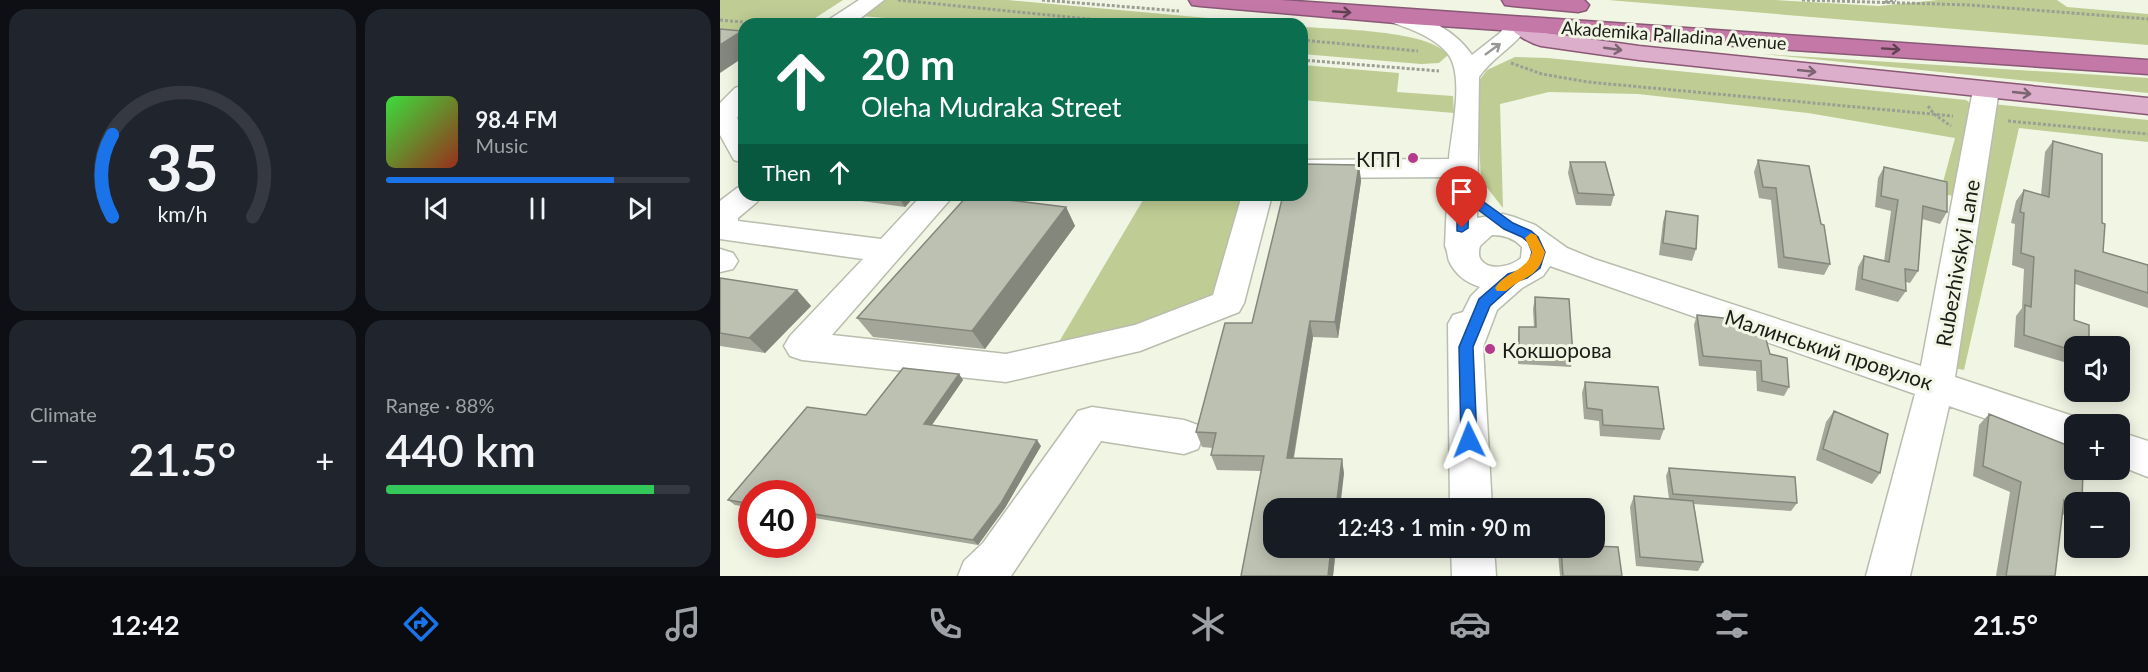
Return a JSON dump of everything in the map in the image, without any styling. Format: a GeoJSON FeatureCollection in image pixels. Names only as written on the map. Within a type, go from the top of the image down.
{"type":"FeatureCollection","features":[{"type":"Feature","properties":{"kind":"highway","name":"Akademika Palladina Avenue"},"geometry":{"type":"LineString","coordinates":[[1200,0],[1396,16],[2148,67]]}},
{"type":"Feature","properties":{"kind":"highway","name":"Akademika Palladina Avenue"},"geometry":{"type":"LineString","coordinates":[[1513,0],[1595,7]]}},
{"type":"Feature","properties":{"kind":"highway","name":"Akademika Palladina Avenue"},"geometry":{"type":"LineString","coordinates":[[1677,14],[2148,52]]}},
{"type":"Feature","properties":{"kind":"main road"},"geometry":{"type":"LineString","coordinates":[[1518,24],[1541,39],[1651,54],[2148,106]]}},
{"type":"Feature","properties":{"kind":"street"},"geometry":{"type":"LineString","coordinates":[[847,18],[873,0]]}},
{"type":"Feature","properties":{"kind":"street"},"geometry":{"type":"LineString","coordinates":[[1396,16],[1419,24],[1455,48],[1461,55],[1468,76],[1462,251],[1471,498]]}},
{"type":"Feature","properties":{"kind":"street"},"geometry":{"type":"LineString","coordinates":[[1468,76],[1476,62],[1514,34],[1518,24]]}},
{"type":"Feature","properties":{"kind":"street","name":"Rubezhivskyi Lane"},"geometry":{"type":"LineString","coordinates":[[1888,576],[1936,384],[1970,131],[1986,90]]}},
{"type":"Feature","properties":{"kind":"street"},"geometry":{"type":"LineString","coordinates":[[733,99],[724,118],[738,143]]}},
{"type":"Feature","properties":{"kind":"street"},"geometry":{"type":"LineString","coordinates":[[1308,169],[1463,180]]}},
{"type":"Feature","properties":{"kind":"street"},"geometry":{"type":"LineString","coordinates":[[720,192],[738,174]]}},
{"type":"Feature","properties":{"kind":"street","name":"Малинський провулок"},"geometry":{"type":"LineString","coordinates":[[1463,180],[1481,208],[1556,256],[2064,429]]}},
{"type":"Feature","properties":{"kind":"street"},"geometry":{"type":"LineString","coordinates":[[739,201],[723,214],[722,229],[888,251]]}},
{"type":"Feature","properties":{"kind":"street"},"geometry":{"type":"LineString","coordinates":[[934,201],[802,346],[1006,368],[1140,337],[1227,303],[1255,201]]}},
{"type":"Feature","properties":{"kind":"street"},"geometry":{"type":"LineString","coordinates":[[1466,347],[1484,303],[1535,265],[1539,252],[1521,233],[1493,225],[1478,229],[1467,236],[1462,251],[1467,265],[1475,272],[1500,279],[1518,276]]}},
{"type":"Feature","properties":{"kind":"street","name":"Малинський провулок"},"geometry":{"type":"LineString","coordinates":[[1518,276],[1553,267],[1583,267]]}},
{"type":"Feature","properties":{"kind":"street"},"geometry":{"type":"LineString","coordinates":[[980,576],[998,558],[1092,423],[1184,437]]}},
{"type":"Feature","properties":{"kind":"street"},"geometry":{"type":"LineString","coordinates":[[2130,453],[2148,459]]}},
{"type":"Feature","properties":{"kind":"street"},"geometry":{"type":"LineString","coordinates":[[1473,558],[1474,576]]}},
{"type":"Feature","properties":{"kind":"path"},"geometry":{"type":"LineString","coordinates":[[894,0],[1078,18]]}},
{"type":"Feature","properties":{"kind":"path"},"geometry":{"type":"LineString","coordinates":[[1802,0],[1872,4],[1970,5],[2148,19]]}},
{"type":"Feature","properties":{"kind":"path"},"geometry":{"type":"LineString","coordinates":[[1872,4],[1896,0]]}},
{"type":"Feature","properties":{"kind":"path"},"geometry":{"type":"LineString","coordinates":[[1970,0],[1970,5]]}},
{"type":"Feature","properties":{"kind":"path"},"geometry":{"type":"LineString","coordinates":[[720,20],[738,22]]}},
{"type":"Feature","properties":{"kind":"path"},"geometry":{"type":"LineString","coordinates":[[1308,41],[1426,52]]}},
{"type":"Feature","properties":{"kind":"path"},"geometry":{"type":"LineString","coordinates":[[1308,60],[1443,71],[1468,76]]}},
{"type":"Feature","properties":{"kind":"path"},"geometry":{"type":"LineString","coordinates":[[1504,60],[1542,74],[1588,82],[1934,114],[1970,131]]}},
{"type":"Feature","properties":{"kind":"path"},"geometry":{"type":"LineString","coordinates":[[1922,99],[1934,114],[1970,131]]}},
{"type":"Feature","properties":{"kind":"path"},"geometry":{"type":"LineString","coordinates":[[2003,120],[2148,134]]}},
{"type":"Feature","properties":{"kind":"green space"},"geometry":{"type":"Polygon","coordinates":[[[720,0],[843,0],[815,18],[738,18],[738,44],[720,43],[720,0]]]}},
{"type":"Feature","properties":{"kind":"green space"},"geometry":{"type":"Polygon","coordinates":[[[883,0],[1008,0],[1208,18],[885,18],[860,16],[883,0]]]}},
{"type":"Feature","properties":{"kind":"green space"},"geometry":{"type":"Polygon","coordinates":[[[1608,0],[1774,0],[1879,6],[1938,0],[2057,0],[2067,7],[2148,14],[2148,45],[1608,0]]]}},
{"type":"Feature","properties":{"kind":"green space"},"geometry":{"type":"Polygon","coordinates":[[[1308,27],[1380,32],[1402,36],[1422,40],[1438,47],[1448,55],[1439,63],[1421,64],[1308,55],[1308,27]]]}},
{"type":"Feature","properties":{"kind":"green space"},"geometry":{"type":"Polygon","coordinates":[[[1762,54],[2148,78],[2148,93],[1762,54]]]}},
{"type":"Feature","properties":{"kind":"green space"},"geometry":{"type":"Polygon","coordinates":[[[1515,57],[1548,58],[1966,100],[1974,106],[1957,197],[1940,193],[1955,138],[1808,113],[1638,94],[1549,92],[1500,104],[1503,208],[1481,180],[1476,85],[1487,70],[1515,57]]]}},
{"type":"Feature","properties":{"kind":"green space"},"geometry":{"type":"Polygon","coordinates":[[[1308,65],[1399,73],[1397,92],[1453,96],[1454,113],[1308,101],[1308,65]]]}},
{"type":"Feature","properties":{"kind":"green space"},"geometry":{"type":"Polygon","coordinates":[[[1993,104],[2148,120],[2148,142],[2019,128],[1964,370],[1954,368],[1993,104]]]}},
{"type":"Feature","properties":{"kind":"green space"},"geometry":{"type":"Polygon","coordinates":[[[1142,201],[1248,201],[1216,298],[1143,327],[1056,347],[1142,201]]]}},
{"type":"Feature","properties":{"kind":"building"},"geometry":{"type":"Polygon","coordinates":[[[720,29],[738,31],[738,34],[720,45],[720,29]]]}},
{"type":"Feature","properties":{"kind":"building"},"geometry":{"type":"Polygon","coordinates":[[[2053,141],[2102,154],[2102,223],[2105,224],[2103,252],[2148,265],[2148,293],[2075,270],[2074,320],[2089,325],[2089,336],[2064,336],[2064,348],[2024,335],[2025,305],[2031,307],[2034,257],[2021,253],[2024,213],[2020,212],[2024,190],[2049,197],[2053,141]]]}},
{"type":"Feature","properties":{"kind":"building"},"geometry":{"type":"Polygon","coordinates":[[[1758,160],[1809,166],[1821,224],[1824,225],[1830,264],[1784,257],[1776,188],[1763,187],[1758,160]]]}},
{"type":"Feature","properties":{"kind":"building"},"geometry":{"type":"Polygon","coordinates":[[[1570,162],[1605,162],[1614,195],[1578,193],[1570,162]]]}},
{"type":"Feature","properties":{"kind":"building"},"geometry":{"type":"Polygon","coordinates":[[[1308,164],[1359,165],[1335,322],[1310,321],[1287,458],[1342,459],[1337,498],[1263,498],[1263,558],[1330,558],[1328,576],[1241,576],[1264,456],[1211,455],[1216,433],[1196,432],[1225,323],[1252,323],[1282,201],[1308,201],[1308,164]]]}},
{"type":"Feature","properties":{"kind":"building"},"geometry":{"type":"Polygon","coordinates":[[[1884,167],[1947,182],[1947,212],[1923,206],[1918,271],[1905,269],[1906,291],[1862,279],[1864,256],[1889,262],[1898,200],[1881,196],[1884,167]]]}},
{"type":"Feature","properties":{"kind":"building"},"geometry":{"type":"Polygon","coordinates":[[[963,201],[1017,201],[1066,207],[972,331],[857,318],[963,201]]]}},
{"type":"Feature","properties":{"kind":"building"},"geometry":{"type":"Polygon","coordinates":[[[1666,211],[1698,216],[1696,249],[1663,243],[1666,211]]]}},
{"type":"Feature","properties":{"kind":"building"},"geometry":{"type":"Polygon","coordinates":[[[720,278],[797,290],[749,338],[720,333],[720,278]]]}},
{"type":"Feature","properties":{"kind":"building"},"geometry":{"type":"Polygon","coordinates":[[[1535,297],[1569,299],[1573,355],[1519,353],[1519,327],[1536,327],[1535,297]]]}},
{"type":"Feature","properties":{"kind":"building"},"geometry":{"type":"Polygon","coordinates":[[[1697,315],[1723,318],[1764,332],[1770,354],[1787,358],[1789,387],[1762,381],[1761,361],[1703,356],[1697,315]]]}},
{"type":"Feature","properties":{"kind":"building"},"geometry":{"type":"Polygon","coordinates":[[[903,368],[959,374],[924,424],[1037,440],[1001,503],[973,540],[816,514],[816,480],[745,480],[807,407],[866,415],[903,368]]]}},
{"type":"Feature","properties":{"kind":"building"},"geometry":{"type":"Polygon","coordinates":[[[1585,382],[1658,387],[1664,429],[1603,425],[1602,410],[1587,408],[1585,382]]]}},
{"type":"Feature","properties":{"kind":"building"},"geometry":{"type":"Polygon","coordinates":[[[1834,411],[1888,434],[1880,473],[1823,449],[1834,411]]]}},
{"type":"Feature","properties":{"kind":"building"},"geometry":{"type":"Polygon","coordinates":[[[1989,414],[2064,444],[2064,480],[2083,480],[2082,492],[2064,492],[2055,576],[2006,576],[2021,482],[1983,466],[1989,414]]]}},
{"type":"Feature","properties":{"kind":"building"},"geometry":{"type":"Polygon","coordinates":[[[1669,468],[1795,477],[1797,503],[1673,494],[1669,468]]]}},
{"type":"Feature","properties":{"kind":"building"},"geometry":{"type":"Polygon","coordinates":[[[738,488],[738,502],[728,500],[738,488]]]}},
{"type":"Feature","properties":{"kind":"building"},"geometry":{"type":"Polygon","coordinates":[[[1634,496],[1693,501],[1703,562],[1640,557],[1634,496]]]}},
{"type":"Feature","properties":{"kind":"building"},"geometry":{"type":"Polygon","coordinates":[[[1605,546],[1618,547],[1622,576],[1563,576],[1562,558],[1605,558],[1605,546]]]}},
{"type":"Feature","properties":{"kind":"slow traffic"},"geometry":{"type":"LineString","coordinates":[[1502,288],[1513,278],[1523,275],[1535,265],[1539,252],[1531,238]]}},
{"type":"Feature","properties":{"kind":"place","name":"КПП"},"geometry":{"type":"Point","coordinates":[1413,158]}},
{"type":"Feature","properties":{"kind":"place","name":"Кокшорова"},"geometry":{"type":"Point","coordinates":[1490,349]}},
{"type":"Feature","properties":{"kind":"route"},"geometry":{"type":"LineString","coordinates":[[1462,228],[1463,191],[1481,208],[1508,226],[1527,234],[1539,252],[1535,265],[1523,275],[1513,278],[1484,303],[1466,347],[1469,440]]}}]}
